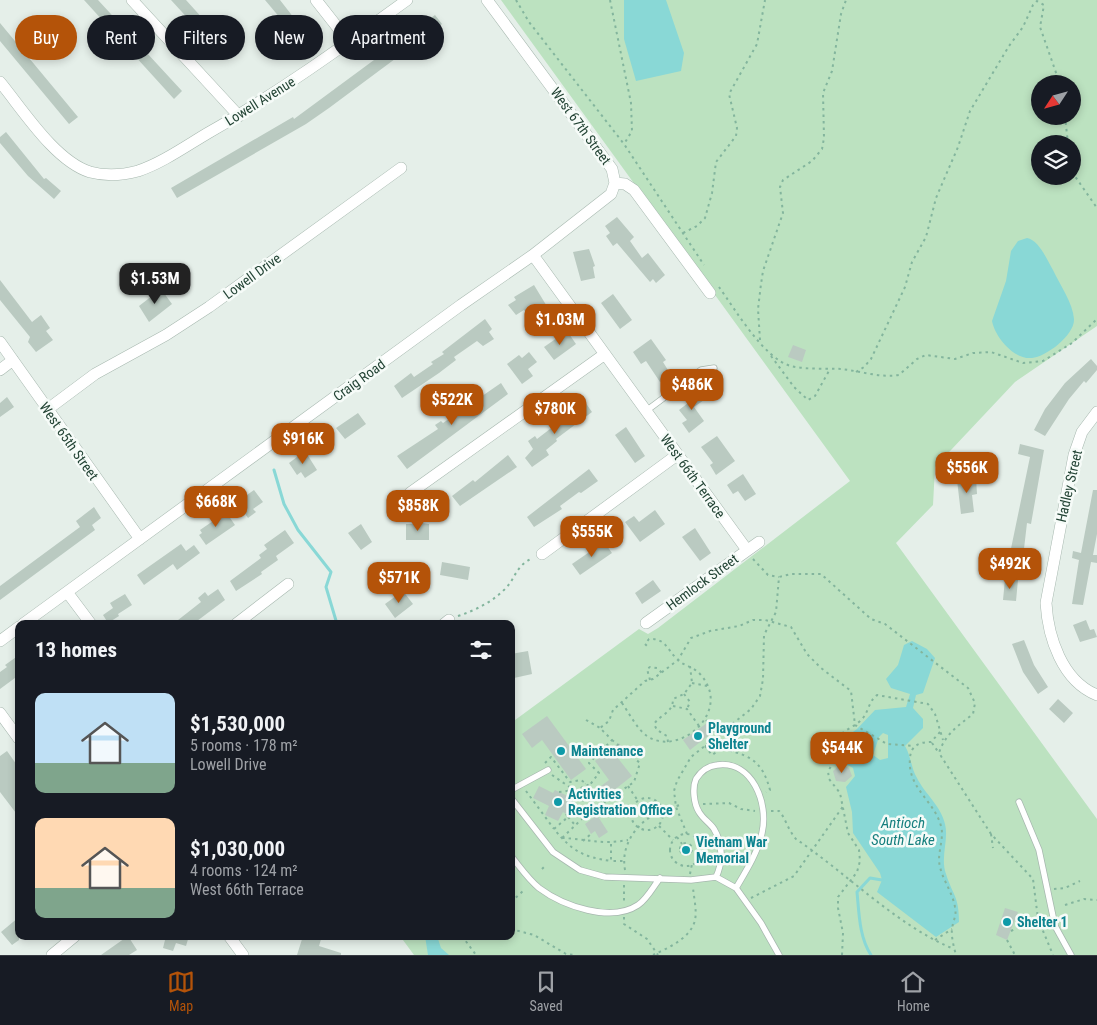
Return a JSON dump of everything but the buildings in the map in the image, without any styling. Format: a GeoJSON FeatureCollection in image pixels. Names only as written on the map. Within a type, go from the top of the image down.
{"type":"FeatureCollection","features":[{"type":"Feature","properties":{"kind":"street"},"geometry":{"type":"LineString","coordinates":[[132,0],[238,116]]}},
{"type":"Feature","properties":{"kind":"street"},"geometry":{"type":"LineString","coordinates":[[316,0],[333,22]]}},
{"type":"Feature","properties":{"kind":"street","name":"Lowell Avenue"},"geometry":{"type":"LineString","coordinates":[[386,15],[407,0]]}},
{"type":"Feature","properties":{"kind":"street","name":"West 67th Street"},"geometry":{"type":"LineString","coordinates":[[487,0],[612,168],[615,183],[625,184],[634,190],[710,293]]}},
{"type":"Feature","properties":{"kind":"street","name":"Lowell Avenue"},"geometry":{"type":"LineString","coordinates":[[0,82],[61,156],[88,171],[101,174],[118,174],[138,170],[238,116],[287,86],[333,53]]}},
{"type":"Feature","properties":{"kind":"street","name":"Lowell Drive"},"geometry":{"type":"LineString","coordinates":[[48,409],[95,374],[155,341],[210,307],[402,168]]}},
{"type":"Feature","properties":{"kind":"street","name":"Craig Road"},"geometry":{"type":"LineString","coordinates":[[28,620],[461,305],[533,255],[606,200],[614,190],[615,183]]}},
{"type":"Feature","properties":{"kind":"street","name":"West 66th Terrace"},"geometry":{"type":"LineString","coordinates":[[533,255],[747,550]]}},
{"type":"Feature","properties":{"kind":"street","name":"West 65th Street"},"geometry":{"type":"LineString","coordinates":[[0,342],[140,539]]}},
{"type":"Feature","properties":{"kind":"street"},"geometry":{"type":"LineString","coordinates":[[410,493],[605,354]]}},
{"type":"Feature","properties":{"kind":"street"},"geometry":{"type":"LineString","coordinates":[[0,370],[13,360]]}},
{"type":"Feature","properties":{"kind":"street","name":"Hadley Street"},"geometry":{"type":"LineString","coordinates":[[1097,412],[1082,432],[1074,455],[1046,603],[1047,622],[1056,650],[1076,681],[1086,690],[1097,695]]}},
{"type":"Feature","properties":{"kind":"street"},"geometry":{"type":"LineString","coordinates":[[542,554],[677,455]]}},
{"type":"Feature","properties":{"kind":"street","name":"Hemlock Street"},"geometry":{"type":"LineString","coordinates":[[646,623],[759,542]]}},
{"type":"Feature","properties":{"kind":"street"},"geometry":{"type":"LineString","coordinates":[[241,620],[288,584]]}},
{"type":"Feature","properties":{"kind":"street"},"geometry":{"type":"LineString","coordinates":[[67,592],[87,620]]}},
{"type":"Feature","properties":{"kind":"street"},"geometry":{"type":"LineString","coordinates":[[0,640],[15,630]]}},
{"type":"Feature","properties":{"kind":"street"},"geometry":{"type":"LineString","coordinates":[[0,714],[15,734]]}},
{"type":"Feature","properties":{"kind":"street"},"geometry":{"type":"LineString","coordinates":[[52,955],[70,940]]}},
{"type":"Feature","properties":{"kind":"street"},"geometry":{"type":"LineString","coordinates":[[232,940],[243,955]]}},
{"type":"Feature","properties":{"kind":"lane"},"geometry":{"type":"LineString","coordinates":[[646,412],[701,370],[714,368]]}},
{"type":"Feature","properties":{"kind":"lane"},"geometry":{"type":"LineString","coordinates":[[716,877],[721,863],[721,848],[714,830],[698,812],[694,794],[695,782],[702,772],[711,766],[732,764],[741,768],[750,777],[759,794],[763,831],[751,861],[736,888]]}},
{"type":"Feature","properties":{"kind":"lane"},"geometry":{"type":"LineString","coordinates":[[515,788],[548,770]]}},
{"type":"Feature","properties":{"kind":"lane"},"geometry":{"type":"LineString","coordinates":[[1019,802],[1039,850],[1055,926],[1071,955]]}},
{"type":"Feature","properties":{"kind":"lane"},"geometry":{"type":"LineString","coordinates":[[515,803],[553,852],[580,870],[605,876],[692,880],[716,877],[736,888],[746,900],[779,955]]}},
{"type":"Feature","properties":{"kind":"lane"},"geometry":{"type":"LineString","coordinates":[[515,861],[540,889],[563,902],[593,910],[616,912],[630,910],[641,903],[660,878]]}},
{"type":"Feature","properties":{"kind":"path"},"geometry":{"type":"LineString","coordinates":[[516,0],[529,22],[624,144],[704,266]]}},
{"type":"Feature","properties":{"kind":"path"},"geometry":{"type":"LineString","coordinates":[[610,0],[631,103],[632,131],[624,144]]}},
{"type":"Feature","properties":{"kind":"path"},"geometry":{"type":"LineString","coordinates":[[682,233],[697,226],[704,218],[712,193],[716,162],[736,136],[737,128],[729,94],[757,44],[765,0]]}},
{"type":"Feature","properties":{"kind":"path"},"geometry":{"type":"LineString","coordinates":[[760,343],[758,309],[761,284],[763,271],[783,213],[780,191],[781,182],[812,161],[822,148],[824,138],[823,93],[832,71],[841,14],[846,0]]}},
{"type":"Feature","properties":{"kind":"path"},"geometry":{"type":"LineString","coordinates":[[855,372],[864,367],[870,359],[900,299],[912,262],[930,227],[936,198],[958,147],[970,111],[1009,46],[1024,27],[1033,5],[1037,1],[1044,4],[1040,27],[1057,75]]}},
{"type":"Feature","properties":{"kind":"path"},"geometry":{"type":"LineString","coordinates":[[1081,185],[1097,208]]}},
{"type":"Feature","properties":{"kind":"path"},"geometry":{"type":"LineString","coordinates":[[716,282],[760,343],[779,361],[791,366],[899,375],[917,359],[926,355],[954,359],[973,353],[991,352],[1023,363],[1034,363],[1048,358],[1072,343],[1097,319]]}},
{"type":"Feature","properties":{"kind":"path"},"geometry":{"type":"LineString","coordinates":[[768,351],[806,399],[813,398],[830,369]]}},
{"type":"Feature","properties":{"kind":"path"},"geometry":{"type":"LineString","coordinates":[[747,550],[758,566],[768,575],[779,577],[791,574],[821,574],[872,619],[885,624],[968,688],[975,703],[974,714],[943,740],[939,753]]}},
{"type":"Feature","properties":{"kind":"path"},"geometry":{"type":"LineString","coordinates":[[452,620],[485,605],[505,589],[515,572],[528,560],[542,554]]}},
{"type":"Feature","properties":{"kind":"path"},"geometry":{"type":"LineString","coordinates":[[687,834],[676,807],[674,791],[691,757],[751,709],[760,696],[763,679],[764,635],[776,612],[779,577]]}},
{"type":"Feature","properties":{"kind":"path"},"geometry":{"type":"LineString","coordinates":[[600,728],[609,721],[613,710],[645,681],[662,673],[678,660],[691,638],[710,631],[739,626],[752,620],[771,621],[791,627],[808,654],[820,668],[851,692],[855,725]]}},
{"type":"Feature","properties":{"kind":"path"},"geometry":{"type":"LineString","coordinates":[[622,703],[647,736],[662,742],[682,738],[706,720],[710,713],[711,698],[701,675],[690,666],[678,660],[666,643],[656,639],[648,639],[644,644],[647,646]]}},
{"type":"Feature","properties":{"kind":"path"},"geometry":{"type":"LineString","coordinates":[[650,680],[646,668],[650,666],[657,668],[662,673]]}},
{"type":"Feature","properties":{"kind":"path"},"geometry":{"type":"LineString","coordinates":[[668,742],[667,736],[657,730],[654,724],[657,719],[666,716],[673,706],[673,699],[684,694],[692,683],[690,666]]}},
{"type":"Feature","properties":{"kind":"path"},"geometry":{"type":"LineString","coordinates":[[692,683],[707,686]]}},
{"type":"Feature","properties":{"kind":"path"},"geometry":{"type":"LineString","coordinates":[[684,694],[690,702],[687,709]]}},
{"type":"Feature","properties":{"kind":"path"},"geometry":{"type":"LineString","coordinates":[[842,955],[843,933],[838,908],[838,897],[857,872],[860,850],[848,832],[844,805],[840,793],[829,779],[828,771],[834,763],[835,743],[840,736],[862,719],[872,699],[877,695],[904,698],[928,704],[935,714],[943,740]]}},
{"type":"Feature","properties":{"kind":"path"},"geometry":{"type":"LineString","coordinates":[[673,706],[687,709],[699,726]]}},
{"type":"Feature","properties":{"kind":"path"},"geometry":{"type":"LineString","coordinates":[[540,767],[552,758],[570,782],[581,780],[592,788],[605,802],[634,782],[640,763],[600,728],[586,720]]}},
{"type":"Feature","properties":{"kind":"path"},"geometry":{"type":"LineString","coordinates":[[706,720],[727,750]]}},
{"type":"Feature","properties":{"kind":"path"},"geometry":{"type":"LineString","coordinates":[[855,725],[887,744],[914,746],[922,742],[932,742]]}},
{"type":"Feature","properties":{"kind":"path"},"geometry":{"type":"LineString","coordinates":[[932,742],[940,732]]}},
{"type":"Feature","properties":{"kind":"path"},"geometry":{"type":"LineString","coordinates":[[589,786],[599,773],[589,763],[612,740]]}},
{"type":"Feature","properties":{"kind":"path"},"geometry":{"type":"LineString","coordinates":[[932,742],[992,834],[1033,879],[1041,927],[1053,955]]}},
{"type":"Feature","properties":{"kind":"path"},"geometry":{"type":"LineString","coordinates":[[705,746],[712,755],[721,749]]}},
{"type":"Feature","properties":{"kind":"path"},"geometry":{"type":"LineString","coordinates":[[705,746],[745,754],[758,763],[766,777],[770,790],[759,794]]}},
{"type":"Feature","properties":{"kind":"path"},"geometry":{"type":"LineString","coordinates":[[914,746],[910,756],[910,767],[914,785],[935,812],[942,827],[939,859],[941,872],[953,897],[957,916],[952,929],[956,955]]}},
{"type":"Feature","properties":{"kind":"path"},"geometry":{"type":"LineString","coordinates":[[553,776],[578,793],[583,799],[583,818],[562,838]]}},
{"type":"Feature","properties":{"kind":"path"},"geometry":{"type":"LineString","coordinates":[[522,784],[554,829],[575,850],[590,858],[624,862]]}},
{"type":"Feature","properties":{"kind":"path"},"geometry":{"type":"LineString","coordinates":[[571,798],[586,784]]}},
{"type":"Feature","properties":{"kind":"path"},"geometry":{"type":"LineString","coordinates":[[628,786],[638,801]]}},
{"type":"Feature","properties":{"kind":"path"},"geometry":{"type":"LineString","coordinates":[[583,799],[592,788]]}},
{"type":"Feature","properties":{"kind":"path"},"geometry":{"type":"LineString","coordinates":[[559,792],[574,790]]}},
{"type":"Feature","properties":{"kind":"path"},"geometry":{"type":"LineString","coordinates":[[586,796],[599,814],[623,816],[630,814]]}},
{"type":"Feature","properties":{"kind":"path"},"geometry":{"type":"LineString","coordinates":[[648,798],[658,803],[663,816],[659,825],[650,831],[643,830],[632,821],[631,808],[638,801],[648,798]]}},
{"type":"Feature","properties":{"kind":"path"},"geometry":{"type":"LineString","coordinates":[[701,804],[729,803],[741,809],[756,812]]}},
{"type":"Feature","properties":{"kind":"path"},"geometry":{"type":"LineString","coordinates":[[746,900],[794,876],[844,805]]}},
{"type":"Feature","properties":{"kind":"path"},"geometry":{"type":"LineString","coordinates":[[767,811],[778,811],[790,832],[934,940],[954,949]]}},
{"type":"Feature","properties":{"kind":"path"},"geometry":{"type":"LineString","coordinates":[[566,814],[576,825]]}},
{"type":"Feature","properties":{"kind":"path"},"geometry":{"type":"LineString","coordinates":[[554,829],[568,817]]}},
{"type":"Feature","properties":{"kind":"path"},"geometry":{"type":"LineString","coordinates":[[659,825],[673,840]]}},
{"type":"Feature","properties":{"kind":"path"},"geometry":{"type":"LineString","coordinates":[[582,841],[592,833]]}},
{"type":"Feature","properties":{"kind":"path"},"geometry":{"type":"LineString","coordinates":[[687,834],[696,838],[702,846],[700,856],[692,864],[683,865],[674,860],[670,850],[673,840],[687,834]]}},
{"type":"Feature","properties":{"kind":"path"},"geometry":{"type":"LineString","coordinates":[[992,834],[993,848]]}},
{"type":"Feature","properties":{"kind":"path"},"geometry":{"type":"LineString","coordinates":[[677,837],[682,844],[680,852],[684,855],[690,855],[692,846],[688,843],[682,844]]}},
{"type":"Feature","properties":{"kind":"path"},"geometry":{"type":"LineString","coordinates":[[562,838],[611,843],[628,840]]}},
{"type":"Feature","properties":{"kind":"path"},"geometry":{"type":"LineString","coordinates":[[611,843],[611,861]]}},
{"type":"Feature","properties":{"kind":"path"},"geometry":{"type":"LineString","coordinates":[[691,875],[692,864]]}},
{"type":"Feature","properties":{"kind":"path"},"geometry":{"type":"LineString","coordinates":[[542,869],[545,866]]}},
{"type":"Feature","properties":{"kind":"path"},"geometry":{"type":"LineString","coordinates":[[1046,890],[1065,888],[1080,880]]}},
{"type":"Feature","properties":{"kind":"path"},"geometry":{"type":"LineString","coordinates":[[653,955],[682,938],[693,926],[695,916],[692,884]]}},
{"type":"Feature","properties":{"kind":"path"},"geometry":{"type":"LineString","coordinates":[[515,897],[522,890]]}},
{"type":"Feature","properties":{"kind":"path"},"geometry":{"type":"LineString","coordinates":[[1065,905],[1084,899],[1097,900]]}},
{"type":"Feature","properties":{"kind":"path"},"geometry":{"type":"LineString","coordinates":[[1011,931],[1022,925],[1041,927]]}},
{"type":"Feature","properties":{"kind":"path"},"geometry":{"type":"LineString","coordinates":[[934,940],[952,929]]}},
{"type":"Feature","properties":{"kind":"path"},"geometry":{"type":"LineString","coordinates":[[515,930],[534,935],[566,954],[574,955]]}},
{"type":"Feature","properties":{"kind":"path"},"geometry":{"type":"LineString","coordinates":[[465,940],[476,955]]}},
{"type":"Feature","properties":{"kind":"path"},"geometry":{"type":"LineString","coordinates":[[1008,940],[1015,955]]}},
{"type":"Feature","properties":{"kind":"green space"},"geometry":{"type":"Polygon","coordinates":[[[501,0],[1097,0],[1097,326],[1015,382],[935,467],[933,505],[896,543],[1097,819],[1097,955],[414,955],[403,940],[515,940],[515,720],[639,629],[648,634],[850,481],[501,0]]]}},
{"type":"Feature","properties":{"kind":"water"},"geometry":{"type":"Polygon","coordinates":[[[624,0],[666,0],[684,53],[681,71],[636,81],[624,39],[624,0]]]}},
{"type":"Feature","properties":{"kind":"water"},"geometry":{"type":"Polygon","coordinates":[[[1027,238],[1039,246],[1045,256],[1069,300],[1074,319],[1070,332],[1059,344],[1045,354],[1032,358],[1025,358],[1006,346],[997,334],[992,321],[1006,281],[1011,251],[1018,241],[1027,238]]]}},
{"type":"Feature","properties":{"kind":"water","name":"Antioch South Lake"},"geometry":{"type":"Polygon","coordinates":[[[912,641],[927,649],[935,658],[923,693],[916,695],[913,708],[923,719],[923,728],[905,746],[915,774],[940,811],[946,830],[944,868],[957,901],[959,922],[936,937],[877,892],[882,880],[880,873],[853,833],[852,812],[846,787],[855,776],[853,768],[841,761],[839,742],[857,729],[875,710],[906,707],[910,694],[891,688],[886,679],[898,665],[904,645],[912,641]],[[883,733],[879,737],[873,755],[880,760],[888,758],[888,735],[883,733]]]}},
{"type":"Feature","properties":{"kind":"water"},"geometry":{"type":"Polygon","coordinates":[[[426,940],[438,940],[441,948],[449,955],[428,955],[426,940]]]}},
{"type":"Feature","properties":{"kind":"waterway"},"geometry":{"type":"LineString","coordinates":[[274,470],[284,504],[298,530],[331,572],[326,587],[336,620]]}},
{"type":"Feature","properties":{"kind":"waterway"},"geometry":{"type":"LineString","coordinates":[[871,955],[862,932],[857,892],[870,878],[882,880]]}},
{"type":"Feature","properties":{"kind":"place","name":"Playground Shelter"},"geometry":{"type":"Point","coordinates":[698,736]}},
{"type":"Feature","properties":{"kind":"place","name":"Maintenance"},"geometry":{"type":"Point","coordinates":[561,751]}},
{"type":"Feature","properties":{"kind":"place","name":"Activities Registration Office"},"geometry":{"type":"Point","coordinates":[558,802]}},
{"type":"Feature","properties":{"kind":"place","name":"Vietnam War Memorial"},"geometry":{"type":"Point","coordinates":[686,850]}},
{"type":"Feature","properties":{"kind":"place","name":"Shelter 1"},"geometry":{"type":"Point","coordinates":[1007,922]}}]}
